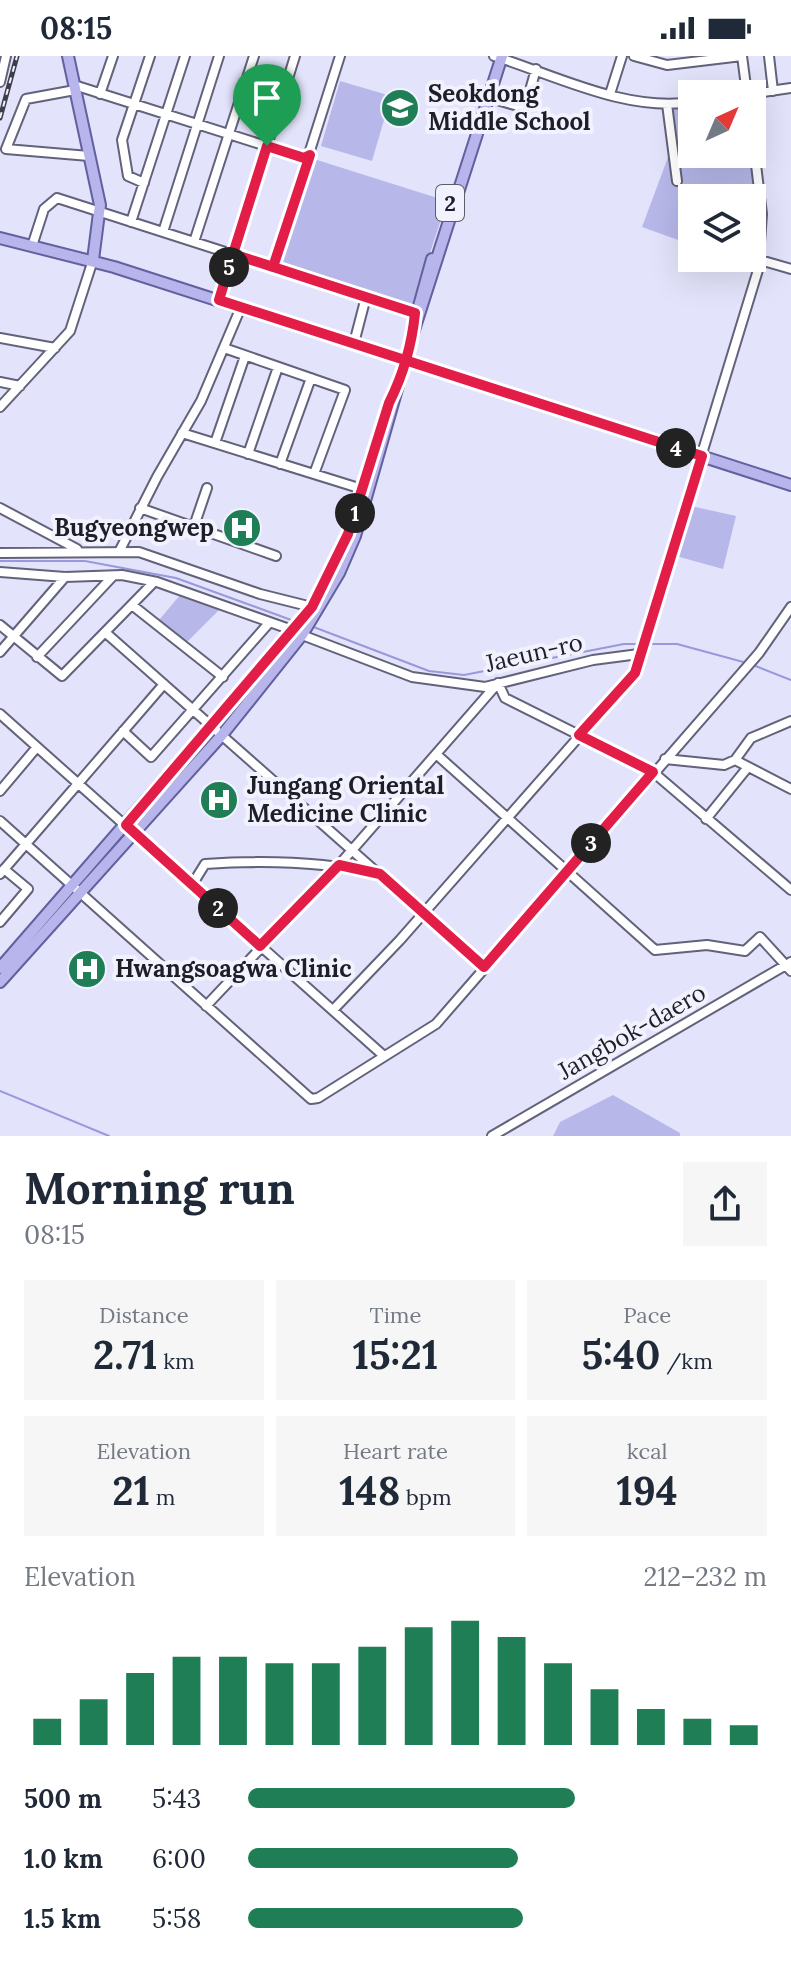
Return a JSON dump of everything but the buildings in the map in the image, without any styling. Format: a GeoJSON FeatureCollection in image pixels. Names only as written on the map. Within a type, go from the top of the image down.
{"type":"FeatureCollection","features":[{"type":"Feature","properties":{"kind":"main road"},"geometry":{"type":"LineString","coordinates":[[68,56],[100,212],[93,260]]}},
{"type":"Feature","properties":{"kind":"main road","name":"2"},"geometry":{"type":"LineString","coordinates":[[0,968],[135,834],[222,735],[299,632],[355,536],[413,333],[490,98],[499,57]]}},
{"type":"Feature","properties":{"kind":"main road","name":"2"},"geometry":{"type":"LineString","coordinates":[[413,333],[415,313],[486,89],[494,76]]}},
{"type":"Feature","properties":{"kind":"main road"},"geometry":{"type":"LineString","coordinates":[[0,238],[93,260],[791,485]]}},
{"type":"Feature","properties":{"kind":"main road","name":"2"},"geometry":{"type":"LineString","coordinates":[[310,614],[343,546],[389,403],[398,385]]}},
{"type":"Feature","properties":{"kind":"main road","name":"2"},"geometry":{"type":"LineString","coordinates":[[0,982],[126,825],[299,632]]}},
{"type":"Feature","properties":{"kind":"street"},"geometry":{"type":"LineString","coordinates":[[0,82],[6,56]]}},
{"type":"Feature","properties":{"kind":"street"},"geometry":{"type":"LineString","coordinates":[[100,94],[113,56]]}},
{"type":"Feature","properties":{"kind":"street"},"geometry":{"type":"LineString","coordinates":[[144,183],[128,176],[122,140],[150,56]]}},
{"type":"Feature","properties":{"kind":"street"},"geometry":{"type":"LineString","coordinates":[[131,222],[185,56]]}},
{"type":"Feature","properties":{"kind":"street"},"geometry":{"type":"LineString","coordinates":[[163,232],[219,56]]}},
{"type":"Feature","properties":{"kind":"street"},"geometry":{"type":"LineString","coordinates":[[194,242],[254,56]]}},
{"type":"Feature","properties":{"kind":"street"},"geometry":{"type":"LineString","coordinates":[[219,300],[295,56]]}},
{"type":"Feature","properties":{"kind":"street"},"geometry":{"type":"LineString","coordinates":[[273,267],[340,56]]}},
{"type":"Feature","properties":{"kind":"street"},"geometry":{"type":"LineString","coordinates":[[610,94],[622,56]]}},
{"type":"Feature","properties":{"kind":"street"},"geometry":{"type":"LineString","coordinates":[[634,56],[667,65],[742,56],[746,80]]}},
{"type":"Feature","properties":{"kind":"street"},"geometry":{"type":"LineString","coordinates":[[769,56],[773,91]]}},
{"type":"Feature","properties":{"kind":"street"},"geometry":{"type":"LineString","coordinates":[[499,57],[610,94],[645,103],[678,103]]}},
{"type":"Feature","properties":{"kind":"street"},"geometry":{"type":"LineString","coordinates":[[490,98],[525,108],[536,69]]}},
{"type":"Feature","properties":{"kind":"street"},"geometry":{"type":"LineString","coordinates":[[89,156],[6,149],[26,99],[74,88],[304,158],[310,155]]}},
{"type":"Feature","properties":{"kind":"street"},"geometry":{"type":"LineString","coordinates":[[766,92],[791,88]]}},
{"type":"Feature","properties":{"kind":"street"},"geometry":{"type":"LineString","coordinates":[[667,104],[677,181]]}},
{"type":"Feature","properties":{"kind":"street"},"geometry":{"type":"LineString","coordinates":[[32,246],[44,209],[57,198],[415,313]]}},
{"type":"Feature","properties":{"kind":"street"},"geometry":{"type":"LineString","coordinates":[[0,407],[76,321],[93,260]]}},
{"type":"Feature","properties":{"kind":"street"},"geometry":{"type":"LineString","coordinates":[[766,262],[791,269]]}},
{"type":"Feature","properties":{"kind":"street"},"geometry":{"type":"LineString","coordinates":[[333,1010],[635,673],[756,272]]}},
{"type":"Feature","properties":{"kind":"street"},"geometry":{"type":"LineString","coordinates":[[354,343],[366,297]]}},
{"type":"Feature","properties":{"kind":"street"},"geometry":{"type":"LineString","coordinates":[[120,550],[140,508],[201,401],[241,307]]}},
{"type":"Feature","properties":{"kind":"street"},"geometry":{"type":"LineString","coordinates":[[0,338],[55,348]]}},
{"type":"Feature","properties":{"kind":"street"},"geometry":{"type":"LineString","coordinates":[[224,348],[345,390],[314,474]]}},
{"type":"Feature","properties":{"kind":"street"},"geometry":{"type":"LineString","coordinates":[[215,443],[245,356]]}},
{"type":"Feature","properties":{"kind":"street"},"geometry":{"type":"LineString","coordinates":[[248,454],[278,367]]}},
{"type":"Feature","properties":{"kind":"street"},"geometry":{"type":"LineString","coordinates":[[280,464],[311,378]]}},
{"type":"Feature","properties":{"kind":"street"},"geometry":{"type":"LineString","coordinates":[[0,382],[20,386]]}},
{"type":"Feature","properties":{"kind":"street"},"geometry":{"type":"LineString","coordinates":[[182,433],[362,489]]}},
{"type":"Feature","properties":{"kind":"street"},"geometry":{"type":"LineString","coordinates":[[193,529],[207,488]]}},
{"type":"Feature","properties":{"kind":"street"},"geometry":{"type":"LineString","coordinates":[[0,508],[81,551]]}},
{"type":"Feature","properties":{"kind":"street"},"geometry":{"type":"LineString","coordinates":[[140,508],[276,556]]}},
{"type":"Feature","properties":{"kind":"street"},"geometry":{"type":"LineString","coordinates":[[0,553],[139,552],[310,614]]}},
{"type":"Feature","properties":{"kind":"street","name":"Jaeun-ro"},"geometry":{"type":"LineString","coordinates":[[0,572],[65,577],[114,575],[154,582],[299,632],[412,677],[485,687],[593,660],[639,654]]}},
{"type":"Feature","properties":{"kind":"street"},"geometry":{"type":"LineString","coordinates":[[37,657],[114,575]]}},
{"type":"Feature","properties":{"kind":"street"},"geometry":{"type":"LineString","coordinates":[[0,652],[65,577]]}},
{"type":"Feature","properties":{"kind":"street"},"geometry":{"type":"LineString","coordinates":[[0,625],[62,676],[154,582]]}},
{"type":"Feature","properties":{"kind":"street"},"geometry":{"type":"LineString","coordinates":[[132,605],[223,677]]}},
{"type":"Feature","properties":{"kind":"street"},"geometry":{"type":"LineString","coordinates":[[0,821],[311,1099],[318,1098],[436,1024],[750,664],[791,607]]}},
{"type":"Feature","properties":{"kind":"street"},"geometry":{"type":"LineString","coordinates":[[123,731],[151,757],[195,711],[269,623]]}},
{"type":"Feature","properties":{"kind":"street"},"geometry":{"type":"LineString","coordinates":[[106,633],[484,967]]}},
{"type":"Feature","properties":{"kind":"street"},"geometry":{"type":"LineString","coordinates":[[206,1006],[339,865],[498,683],[505,698],[653,772],[791,890]]}},
{"type":"Feature","properties":{"kind":"street"},"geometry":{"type":"LineString","coordinates":[[0,922],[28,889],[2,871],[164,684]]}},
{"type":"Feature","properties":{"kind":"street"},"geometry":{"type":"LineString","coordinates":[[2,718],[384,1056]]}},
{"type":"Feature","properties":{"kind":"street"},"geometry":{"type":"LineString","coordinates":[[665,759],[724,765],[735,760],[751,738],[791,721]]}},
{"type":"Feature","properties":{"kind":"street"},"geometry":{"type":"LineString","coordinates":[[0,791],[37,747]]}},
{"type":"Feature","properties":{"kind":"street"},"geometry":{"type":"LineString","coordinates":[[436,754],[655,950],[707,945],[745,951],[760,937],[789,966]]}},
{"type":"Feature","properties":{"kind":"street"},"geometry":{"type":"LineString","coordinates":[[735,760],[791,789]]}},
{"type":"Feature","properties":{"kind":"street"},"geometry":{"type":"LineString","coordinates":[[706,819],[748,767]]}},
{"type":"Feature","properties":{"kind":"street"},"geometry":{"type":"LineString","coordinates":[[192,885],[205,864],[257,860],[339,865],[380,874]]}},
{"type":"Feature","properties":{"kind":"street","name":"Jangbok-daero"},"geometry":{"type":"LineString","coordinates":[[492,1136],[789,966]]}},
{"type":"Feature","properties":{"kind":"shaded area"},"geometry":{"type":"Polygon","coordinates":[[[340,81],[391,96],[372,161],[321,146],[340,81]]]}},
{"type":"Feature","properties":{"kind":"shaded area"},"geometry":{"type":"Polygon","coordinates":[[[678,108],[678,168],[751,168],[753,184],[678,184],[678,240],[642,227],[670,152],[670,109],[678,108]]]}},
{"type":"Feature","properties":{"kind":"shaded area"},"geometry":{"type":"Polygon","coordinates":[[[314,159],[447,201],[412,308],[277,265],[314,159]]]}},
{"type":"Feature","properties":{"kind":"shaded area"},"geometry":{"type":"Polygon","coordinates":[[[691,506],[736,516],[723,569],[676,556],[691,506]]]}},
{"type":"Feature","properties":{"kind":"shaded area"},"geometry":{"type":"Polygon","coordinates":[[[181,594],[219,610],[186,643],[159,620],[181,594]]]}},
{"type":"Feature","properties":{"kind":"shaded area"},"geometry":{"type":"Polygon","coordinates":[[[613,1095],[680,1133],[680,1136],[553,1136],[560,1122],[613,1095]]]}},
{"type":"Feature","properties":{"kind":"waterway"},"geometry":{"type":"LineString","coordinates":[[0,561],[85,561],[176,578],[294,621]]}},
{"type":"Feature","properties":{"kind":"waterway"},"geometry":{"type":"LineString","coordinates":[[311,626],[429,671],[464,675],[624,644],[641,644]]}},
{"type":"Feature","properties":{"kind":"waterway"},"geometry":{"type":"LineString","coordinates":[[648,644],[677,644],[747,663]]}},
{"type":"Feature","properties":{"kind":"waterway"},"geometry":{"type":"LineString","coordinates":[[753,665],[791,680]]}},
{"type":"Feature","properties":{"kind":"waterway"},"geometry":{"type":"LineString","coordinates":[[0,1091],[109,1136]]}},
{"type":"Feature","properties":{"kind":"railway"},"geometry":{"type":"LineString","coordinates":[[0,118],[17,56]]}},
{"type":"Feature","properties":{"kind":"place","name":"Seokdong Middle School"},"geometry":{"type":"Point","coordinates":[400,108]}},
{"type":"Feature","properties":{"kind":"place","name":"Bugyeongwep"},"geometry":{"type":"Point","coordinates":[242,528]}},
{"type":"Feature","properties":{"kind":"place","name":"Jungang Oriental Medicine Clinic"},"geometry":{"type":"Point","coordinates":[219,800]}},
{"type":"Feature","properties":{"kind":"place","name":"Hwangsoagwa Clinic"},"geometry":{"type":"Point","coordinates":[87,969]}},
{"type":"Feature","properties":{"kind":"route"},"geometry":{"type":"LineString","coordinates":[[267,146],[233,254],[273,267],[366,297],[415,313],[413,333],[406,359],[398,385],[389,403],[348,534],[312,607],[295,631],[126,825],[260,946],[339,865],[380,874],[484,967],[653,772],[579,735],[635,673],[702,456],[406,359],[219,300],[233,254],[273,267],[310,155],[304,158],[267,146]]}}]}
